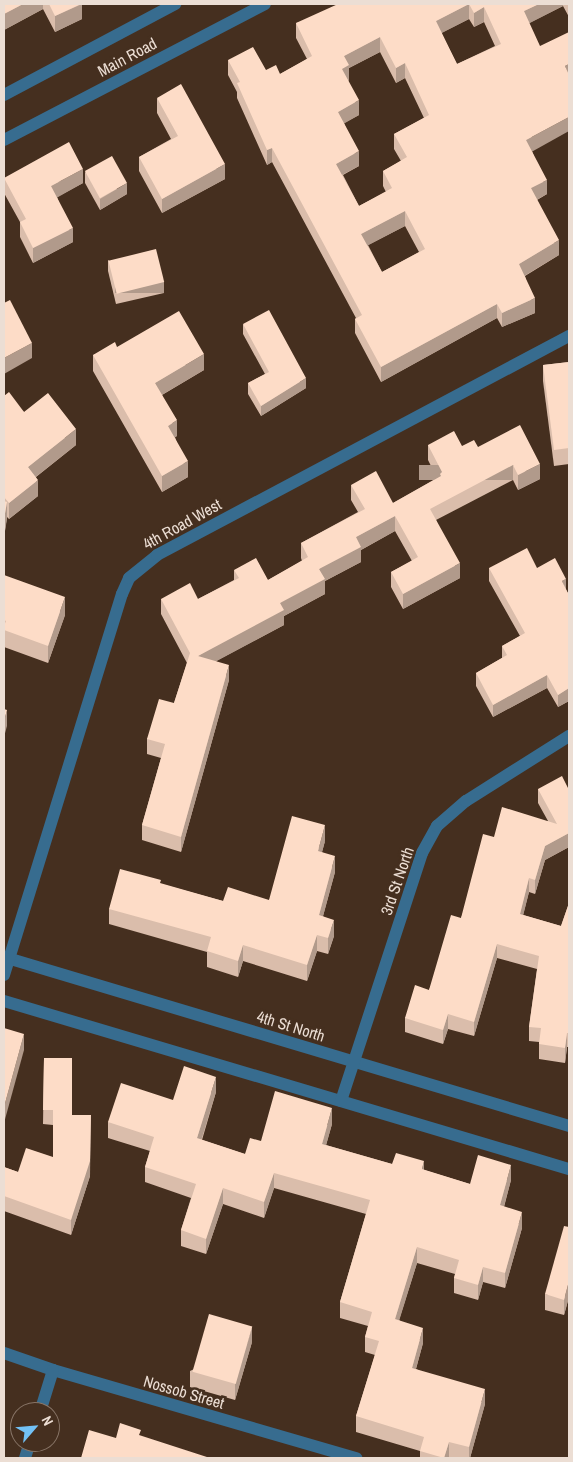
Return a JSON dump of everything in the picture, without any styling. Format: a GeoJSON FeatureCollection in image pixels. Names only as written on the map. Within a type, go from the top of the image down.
{"type":"FeatureCollection","features":[{"type":"Feature","properties":{"kind":"street","name":"Main Road"},"geometry":{"type":"LineString","coordinates":[[4,95],[175,4]]}},
{"type":"Feature","properties":{"kind":"street","name":"Main Road"},"geometry":{"type":"LineString","coordinates":[[4,140],[265,4]]}},
{"type":"Feature","properties":{"kind":"street","name":"4th Road West"},"geometry":{"type":"LineString","coordinates":[[4,975],[6,958],[122,594],[129,578],[157,555],[569,336]]}},
{"type":"Feature","properties":{"kind":"street","name":"3rd St North"},"geometry":{"type":"LineString","coordinates":[[341,1101],[422,853],[437,826],[466,801],[569,736]]}},
{"type":"Feature","properties":{"kind":"street","name":"4th St North"},"geometry":{"type":"LineString","coordinates":[[6,958],[569,1126]]}},
{"type":"Feature","properties":{"kind":"street"},"geometry":{"type":"LineString","coordinates":[[4,1001],[569,1169]]}},
{"type":"Feature","properties":{"kind":"street","name":"Nossob Street"},"geometry":{"type":"LineString","coordinates":[[4,1353],[53,1370],[356,1458]]}},
{"type":"Feature","properties":{"kind":"street"},"geometry":{"type":"LineString","coordinates":[[43,1402],[53,1370]]}},
{"type":"Feature","properties":{"kind":"building"},"geometry":{"type":"Polygon","coordinates":[[[4,4],[23,4],[4,14],[4,4]]]}},
{"type":"Feature","properties":{"kind":"building"},"geometry":{"type":"Polygon","coordinates":[[[49,4],[81,4],[55,16],[49,4]]]}},
{"type":"Feature","properties":{"kind":"building"},"geometry":{"type":"Polygon","coordinates":[[[338,4],[469,4],[539,4],[524,11],[540,46],[569,32],[569,64],[565,66],[569,75],[569,117],[526,140],[547,180],[531,188],[559,240],[519,264],[535,298],[502,313],[497,304],[381,367],[355,319],[362,315],[272,148],[267,150],[237,83],[240,82],[228,60],[253,47],[266,70],[276,65],[280,74],[312,56],[296,23],[338,4]],[[469,4],[436,21],[457,64],[501,44],[484,7],[474,13],[469,4]],[[380,37],[344,56],[349,65],[342,69],[359,100],[338,112],[359,151],[336,164],[359,206],[392,188],[383,171],[407,157],[394,134],[429,115],[405,63],[396,68],[380,37]],[[405,211],[361,234],[382,272],[425,249],[405,211]]]}},
{"type":"Feature","properties":{"kind":"building"},"geometry":{"type":"Polygon","coordinates":[[[181,84],[225,164],[162,199],[139,157],[178,136],[157,98],[181,84]]]}},
{"type":"Feature","properties":{"kind":"building"},"geometry":{"type":"Polygon","coordinates":[[[69,142],[83,169],[51,186],[73,228],[33,248],[20,222],[26,219],[4,178],[69,142]]]}},
{"type":"Feature","properties":{"kind":"building"},"geometry":{"type":"Polygon","coordinates":[[[112,156],[127,183],[100,198],[85,171],[112,156]]]}},
{"type":"Feature","properties":{"kind":"building"},"geometry":{"type":"Polygon","coordinates":[[[156,249],[164,282],[117,294],[108,261],[156,249]]]}},
{"type":"Feature","properties":{"kind":"building"},"geometry":{"type":"Polygon","coordinates":[[[10,300],[32,343],[4,358],[4,303],[10,300]]]}},
{"type":"Feature","properties":{"kind":"building"},"geometry":{"type":"Polygon","coordinates":[[[269,310],[306,378],[261,406],[248,383],[269,372],[243,324],[269,310]]]}},
{"type":"Feature","properties":{"kind":"building"},"geometry":{"type":"Polygon","coordinates":[[[179,311],[204,354],[155,383],[177,420],[168,426],[188,461],[162,476],[93,355],[115,342],[117,347],[179,311]]]}},
{"type":"Feature","properties":{"kind":"building"},"geometry":{"type":"Polygon","coordinates":[[[569,362],[569,448],[554,450],[543,365],[569,362]]]}},
{"type":"Feature","properties":{"kind":"building"},"geometry":{"type":"Polygon","coordinates":[[[9,392],[24,412],[48,393],[76,429],[28,467],[38,480],[9,503],[4,497],[4,396],[9,392]]]}},
{"type":"Feature","properties":{"kind":"building"},"geometry":{"type":"Polygon","coordinates":[[[520,425],[540,464],[518,475],[513,465],[430,509],[460,563],[403,594],[391,572],[418,557],[395,516],[356,537],[361,547],[319,569],[325,579],[280,603],[284,610],[198,656],[229,665],[181,837],[142,825],[165,744],[147,739],[159,699],[174,703],[190,653],[161,599],[190,583],[198,599],[239,578],[234,570],[256,558],[268,580],[308,557],[301,543],[365,509],[351,485],[376,471],[393,503],[441,476],[442,472],[428,445],[454,431],[462,446],[474,440],[478,447],[520,425]]]}},
{"type":"Feature","properties":{"kind":"building"},"geometry":{"type":"Polygon","coordinates":[[[4,501],[7,502],[4,519],[4,501]]]}},
{"type":"Feature","properties":{"kind":"building"},"geometry":{"type":"Polygon","coordinates":[[[527,548],[537,568],[555,558],[566,579],[562,581],[569,595],[569,688],[558,695],[547,675],[493,705],[476,673],[507,655],[502,646],[525,633],[489,568],[527,548]]]}},
{"type":"Feature","properties":{"kind":"building"},"geometry":{"type":"Polygon","coordinates":[[[4,575],[65,597],[48,646],[4,630],[6,621],[4,620],[4,575]]]}},
{"type":"Feature","properties":{"kind":"building"},"geometry":{"type":"Polygon","coordinates":[[[4,709],[7,710],[4,721],[4,709]]]}},
{"type":"Feature","properties":{"kind":"building"},"geometry":{"type":"Polygon","coordinates":[[[562,776],[569,790],[569,833],[545,846],[535,880],[529,878],[520,914],[561,926],[569,903],[569,1033],[567,1033],[565,1048],[539,1044],[541,1028],[529,1027],[539,956],[497,944],[474,1022],[448,1014],[443,1030],[405,1018],[415,985],[429,990],[451,915],[461,918],[483,834],[494,837],[502,807],[557,824],[538,789],[562,776]]]}},
{"type":"Feature","properties":{"kind":"building"},"geometry":{"type":"Polygon","coordinates":[[[292,816],[325,825],[318,851],[335,856],[319,915],[334,920],[328,938],[317,935],[307,965],[243,945],[238,961],[207,951],[211,937],[109,909],[120,869],[161,880],[160,883],[223,901],[228,887],[269,900],[292,816]]]}},
{"type":"Feature","properties":{"kind":"building"},"geometry":{"type":"Polygon","coordinates":[[[4,1028],[24,1034],[4,1107],[4,1028]]]}},
{"type":"Feature","properties":{"kind":"building"},"geometry":{"type":"Polygon","coordinates":[[[44,1058],[72,1058],[72,1115],[91,1115],[90,1161],[71,1220],[4,1196],[4,1167],[18,1172],[26,1148],[53,1157],[53,1110],[43,1110],[44,1058]]]}},
{"type":"Feature","properties":{"kind":"building"},"geometry":{"type":"Polygon","coordinates":[[[184,1066],[216,1077],[197,1138],[245,1154],[250,1138],[261,1141],[275,1091],[332,1108],[322,1144],[392,1164],[396,1153],[424,1161],[422,1169],[470,1184],[478,1155],[511,1165],[500,1205],[522,1212],[505,1273],[483,1267],[478,1285],[454,1278],[459,1260],[417,1247],[395,1319],[423,1328],[412,1368],[485,1389],[469,1447],[449,1442],[444,1458],[420,1451],[424,1437],[356,1416],[379,1341],[365,1337],[372,1312],[340,1302],[370,1200],[274,1173],[264,1202],[223,1188],[206,1239],[181,1230],[196,1184],[145,1167],[154,1137],[108,1122],[121,1083],[173,1100],[184,1066]]]}},
{"type":"Feature","properties":{"kind":"building"},"geometry":{"type":"Polygon","coordinates":[[[564,1226],[569,1227],[569,1281],[564,1300],[545,1294],[564,1226]]]}},
{"type":"Feature","properties":{"kind":"building"},"geometry":{"type":"Polygon","coordinates":[[[209,1314],[252,1326],[236,1384],[192,1372],[209,1314]]]}},
{"type":"Feature","properties":{"kind":"building"},"geometry":{"type":"Polygon","coordinates":[[[120,1423],[141,1430],[139,1435],[210,1458],[81,1458],[89,1430],[116,1438],[120,1423]]]}}]}
